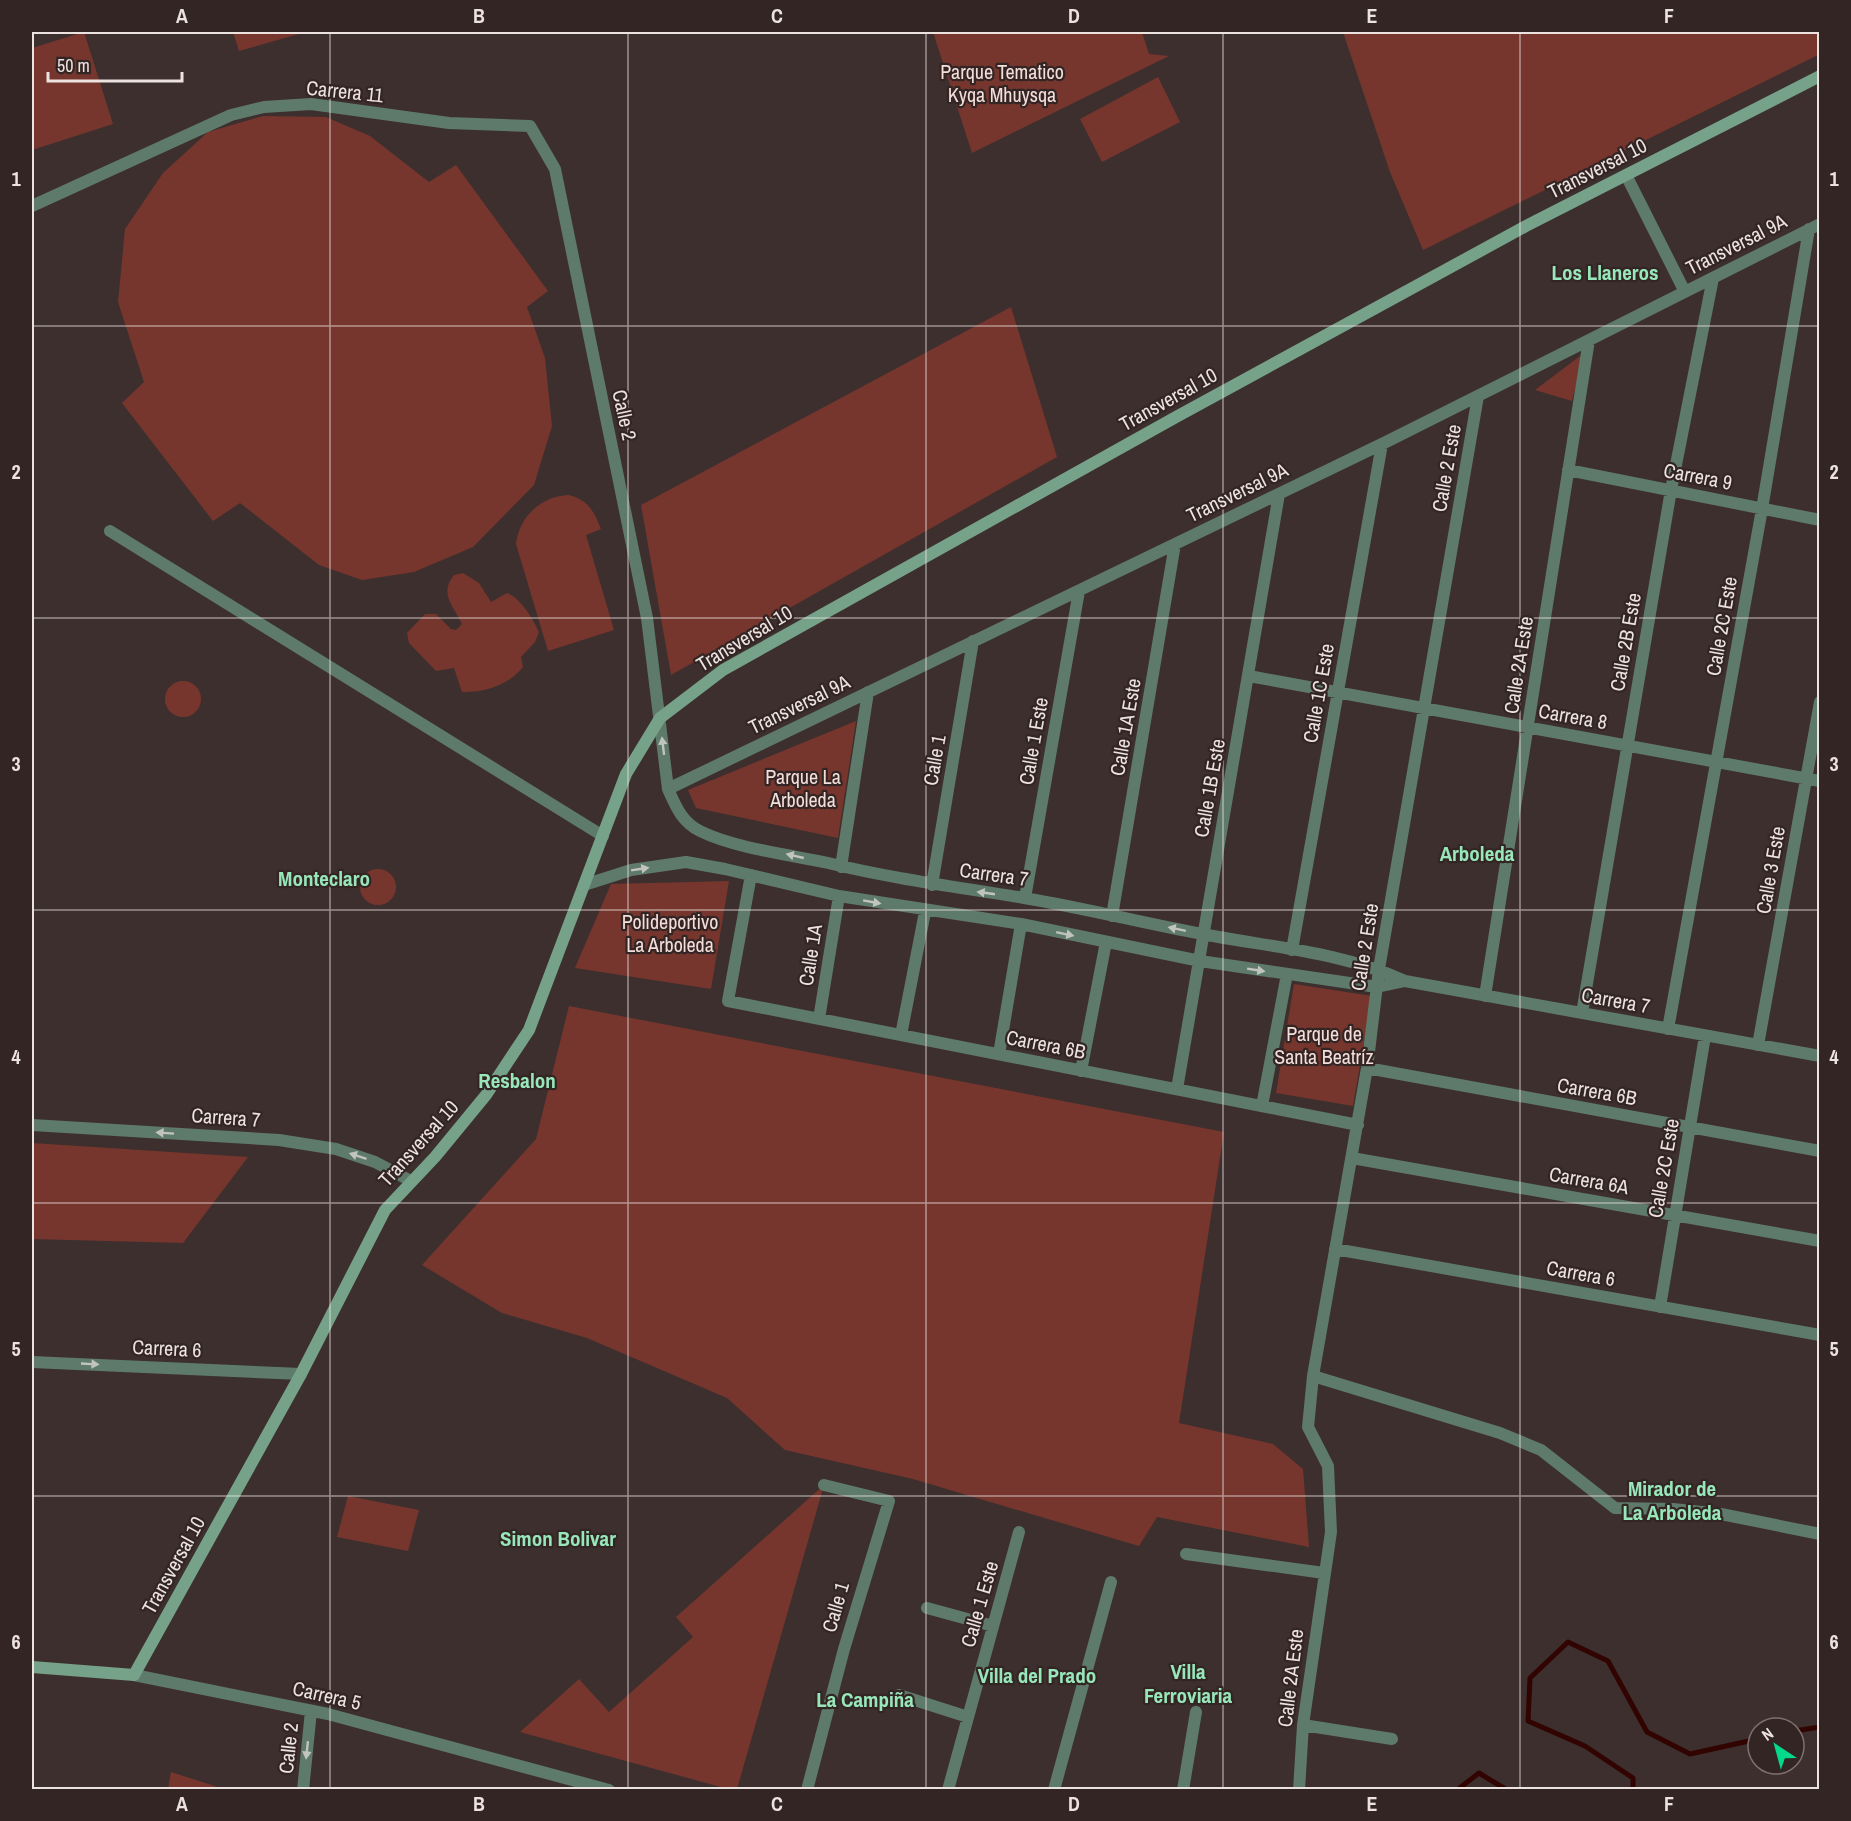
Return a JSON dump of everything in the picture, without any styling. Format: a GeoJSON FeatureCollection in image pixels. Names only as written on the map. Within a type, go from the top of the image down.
{"type":"FeatureCollection","features":[{"type":"Feature","properties":{"kind":"main road","name":"Transversal 10"},"geometry":{"type":"LineString","coordinates":[[134,1675],[301,1374],[385,1210],[435,1157],[486,1095],[529,1030],[626,774],[660,718],[723,670],[1176,417],[1526,226],[1820,76]]}},
{"type":"Feature","properties":{"kind":"main road","name":"Carrera 5"},"geometry":{"type":"LineString","coordinates":[[32,1667],[134,1675]]}},
{"type":"Feature","properties":{"kind":"street","name":"Carrera 11"},"geometry":{"type":"LineString","coordinates":[[32,206],[231,115],[264,107],[311,104],[450,123],[530,126]]}},
{"type":"Feature","properties":{"kind":"street","name":"Calle 2"},"geometry":{"type":"LineString","coordinates":[[530,126],[555,169],[647,618],[660,718]]}},
{"type":"Feature","properties":{"kind":"street"},"geometry":{"type":"LineString","coordinates":[[1626,175],[1685,292]]}},
{"type":"Feature","properties":{"kind":"street","name":"Transversal 9A"},"geometry":{"type":"LineString","coordinates":[[668,789],[1382,444],[1814,227]]}},
{"type":"Feature","properties":{"kind":"street","name":"Calle 2C Este"},"geometry":{"type":"LineString","coordinates":[[1668,1029],[1814,227]]}},
{"type":"Feature","properties":{"kind":"street","name":"Calle 2B Este"},"geometry":{"type":"LineString","coordinates":[[1582,1013],[1671,490],[1713,278]]}},
{"type":"Feature","properties":{"kind":"street","name":"Calle 2A Este"},"geometry":{"type":"LineString","coordinates":[[1485,996],[1588,340]]}},
{"type":"Feature","properties":{"kind":"street","name":"Calle 2 Este"},"geometry":{"type":"LineString","coordinates":[[1324,1573],[1331,1532],[1328,1466],[1308,1427],[1313,1376],[1358,1125],[1379,969],[1478,396]]}},
{"type":"Feature","properties":{"kind":"street","name":"Calle 1C Este"},"geometry":{"type":"LineString","coordinates":[[1292,950],[1382,444]]}},
{"type":"Feature","properties":{"kind":"street","name":"Carrera 9"},"geometry":{"type":"LineString","coordinates":[[1568,470],[1820,520]]}},
{"type":"Feature","properties":{"kind":"street","name":"Calle 1B Este"},"geometry":{"type":"LineString","coordinates":[[1178,1089],[1279,494]]}},
{"type":"Feature","properties":{"kind":"street"},"geometry":{"type":"LineString","coordinates":[[110,531],[603,836]]}},
{"type":"Feature","properties":{"kind":"street","name":"Calle 1A Este"},"geometry":{"type":"LineString","coordinates":[[1112,916],[1175,544]]}},
{"type":"Feature","properties":{"kind":"street","name":"Calle 1 Este"},"geometry":{"type":"LineString","coordinates":[[1024,898],[1078,591]]}},
{"type":"Feature","properties":{"kind":"street","name":"Calle 1"},"geometry":{"type":"LineString","coordinates":[[932,885],[974,641]]}},
{"type":"Feature","properties":{"kind":"street","name":"Carrera 8"},"geometry":{"type":"LineString","coordinates":[[1249,676],[1820,781]]}},
{"type":"Feature","properties":{"kind":"street"},"geometry":{"type":"LineString","coordinates":[[841,867],[868,692]]}},
{"type":"Feature","properties":{"kind":"street","name":"Calle 3 Este"},"geometry":{"type":"LineString","coordinates":[[1758,1045],[1820,702]]}},
{"type":"Feature","properties":{"kind":"street","name":"Carrera 7"},"geometry":{"type":"LineString","coordinates":[[660,718],[668,789],[676,809],[685,820],[699,830],[717,838],[841,867],[932,885],[1024,898],[1292,950],[1379,969],[1405,981],[1820,1056]]}},
{"type":"Feature","properties":{"kind":"street","name":"Carrera 7"},"geometry":{"type":"LineString","coordinates":[[584,885],[631,870],[686,862],[839,896],[925,912],[1021,924],[1200,961],[1377,987],[1405,981]]}},
{"type":"Feature","properties":{"kind":"street","name":"Carrera 6B"},"geometry":{"type":"LineString","coordinates":[[751,875],[728,1001],[1358,1125]]}},
{"type":"Feature","properties":{"kind":"street","name":"Calle 1A"},"geometry":{"type":"LineString","coordinates":[[819,1019],[839,896]]}},
{"type":"Feature","properties":{"kind":"street"},"geometry":{"type":"LineString","coordinates":[[901,1035],[925,912]]}},
{"type":"Feature","properties":{"kind":"street"},"geometry":{"type":"LineString","coordinates":[[999,1054],[1021,924]]}},
{"type":"Feature","properties":{"kind":"street"},"geometry":{"type":"LineString","coordinates":[[1081,1071],[1106,942]]}},
{"type":"Feature","properties":{"kind":"street"},"geometry":{"type":"LineString","coordinates":[[1262,1106],[1287,974]]}},
{"type":"Feature","properties":{"kind":"street","name":"Calle 2C Este"},"geometry":{"type":"LineString","coordinates":[[1660,1307],[1705,1036]]}},
{"type":"Feature","properties":{"kind":"street","name":"Carrera 6B"},"geometry":{"type":"LineString","coordinates":[[1367,1068],[1820,1151]]}},
{"type":"Feature","properties":{"kind":"street","name":"Carrera 7"},"geometry":{"type":"LineString","coordinates":[[32,1125],[279,1140],[336,1149],[375,1162],[411,1181]]}},
{"type":"Feature","properties":{"kind":"street","name":"Carrera 6A"},"geometry":{"type":"LineString","coordinates":[[1352,1158],[1820,1241]]}},
{"type":"Feature","properties":{"kind":"street","name":"Carrera 6"},"geometry":{"type":"LineString","coordinates":[[1335,1249],[1820,1335]]}},
{"type":"Feature","properties":{"kind":"street","name":"Carrera 6"},"geometry":{"type":"LineString","coordinates":[[32,1362],[301,1374]]}},
{"type":"Feature","properties":{"kind":"street"},"geometry":{"type":"LineString","coordinates":[[1313,1376],[1500,1433],[1541,1450],[1615,1508],[1673,1509],[1721,1514],[1820,1534]]}},
{"type":"Feature","properties":{"kind":"street","name":"Calle 1"},"geometry":{"type":"LineString","coordinates":[[807,1790],[844,1649],[889,1501],[824,1485]]}},
{"type":"Feature","properties":{"kind":"street","name":"Calle 1 Este"},"geometry":{"type":"LineString","coordinates":[[948,1790],[1019,1532]]}},
{"type":"Feature","properties":{"kind":"street"},"geometry":{"type":"LineString","coordinates":[[1186,1554],[1324,1573]]}},
{"type":"Feature","properties":{"kind":"street","name":"Calle 2A Este"},"geometry":{"type":"LineString","coordinates":[[1299,1790],[1303,1725],[1324,1573]]}},
{"type":"Feature","properties":{"kind":"street"},"geometry":{"type":"LineString","coordinates":[[1054,1790],[1111,1582]]}},
{"type":"Feature","properties":{"kind":"street"},"geometry":{"type":"LineString","coordinates":[[927,1608],[993,1626]]}},
{"type":"Feature","properties":{"kind":"street","name":"Carrera 5"},"geometry":{"type":"LineString","coordinates":[[134,1675],[311,1711],[609,1790]]}},
{"type":"Feature","properties":{"kind":"street"},"geometry":{"type":"LineString","coordinates":[[899,1695],[968,1717]]}},
{"type":"Feature","properties":{"kind":"street","name":"Calle 2"},"geometry":{"type":"LineString","coordinates":[[303,1790],[311,1711]]}},
{"type":"Feature","properties":{"kind":"street"},"geometry":{"type":"LineString","coordinates":[[1183,1790],[1196,1712]]}},
{"type":"Feature","properties":{"kind":"street"},"geometry":{"type":"LineString","coordinates":[[1303,1725],[1392,1740]]}},
{"type":"Feature","properties":{"kind":"green space"},"geometry":{"type":"Polygon","coordinates":[[[84,32],[113,124],[32,150],[32,48],[84,32]]]}},
{"type":"Feature","properties":{"kind":"green space"},"geometry":{"type":"Polygon","coordinates":[[[233,32],[306,32],[239,51],[233,32]]]}},
{"type":"Feature","properties":{"kind":"green space","name":"Parque Tematico Kyqa Mhuysqa"},"geometry":{"type":"Polygon","coordinates":[[[933,32],[1142,32],[1149,54],[1169,56],[972,153],[933,32]]]}},
{"type":"Feature","properties":{"kind":"green space"},"geometry":{"type":"Polygon","coordinates":[[[1343,32],[1819,32],[1820,54],[1423,250],[1390,172],[1343,32]]]}},
{"type":"Feature","properties":{"kind":"green space"},"geometry":{"type":"Polygon","coordinates":[[[1158,77],[1180,122],[1102,162],[1080,119],[1158,77]]]}},
{"type":"Feature","properties":{"kind":"green space"},"geometry":{"type":"Polygon","coordinates":[[[263,116],[326,117],[370,136],[429,182],[456,165],[548,291],[527,307],[545,358],[552,426],[534,485],[473,547],[414,572],[362,580],[319,565],[240,503],[213,521],[122,403],[144,382],[118,302],[125,229],[163,173],[208,132],[263,116]]]}},
{"type":"Feature","properties":{"kind":"green space"},"geometry":{"type":"Polygon","coordinates":[[[1011,307],[1057,457],[671,675],[641,505],[1011,307]]]}},
{"type":"Feature","properties":{"kind":"green space"},"geometry":{"type":"Polygon","coordinates":[[[1584,353],[1572,401],[1535,390],[1584,353]]]}},
{"type":"Feature","properties":{"kind":"green space"},"geometry":{"type":"Polygon","coordinates":[[[569,495],[586,503],[601,529],[586,535],[614,630],[548,651],[516,544],[522,525],[533,510],[549,499],[569,495]]]}},
{"type":"Feature","properties":{"kind":"green space"},"geometry":{"type":"Polygon","coordinates":[[[463,573],[479,583],[491,602],[507,593],[517,599],[530,615],[539,632],[535,642],[521,657],[523,667],[511,679],[496,687],[470,692],[462,692],[454,668],[436,671],[409,643],[407,633],[425,614],[436,614],[451,629],[456,630],[462,624],[449,600],[448,588],[454,575],[463,573]]]}},
{"type":"Feature","properties":{"kind":"green space"},"geometry":{"type":"Polygon","coordinates":[[[183,681],[196,686],[201,699],[196,712],[183,717],[170,712],[165,699],[170,686],[183,681]]]}},
{"type":"Feature","properties":{"kind":"green space","name":"Parque La Arboleda"},"geometry":{"type":"Polygon","coordinates":[[[856,721],[838,838],[696,808],[688,790],[856,721]]]}},
{"type":"Feature","properties":{"kind":"green space"},"geometry":{"type":"Polygon","coordinates":[[[378,869],[391,874],[396,887],[391,900],[378,905],[365,900],[360,887],[365,874],[378,869]]]}},
{"type":"Feature","properties":{"kind":"green space","name":"Polideportivo La Arboleda"},"geometry":{"type":"Polygon","coordinates":[[[729,881],[711,989],[575,968],[611,884],[729,881]]]}},
{"type":"Feature","properties":{"kind":"green space","name":"Parque de Santa Beatríz"},"geometry":{"type":"Polygon","coordinates":[[[1294,984],[1372,996],[1353,1106],[1276,1093],[1294,984]]]}},
{"type":"Feature","properties":{"kind":"green space"},"geometry":{"type":"Polygon","coordinates":[[[569,1006],[1224,1132],[1179,1423],[1273,1444],[1303,1469],[1309,1547],[1157,1517],[1139,1546],[913,1479],[785,1450],[727,1398],[587,1338],[502,1313],[422,1265],[536,1139],[569,1006]]]}},
{"type":"Feature","properties":{"kind":"green space"},"geometry":{"type":"Polygon","coordinates":[[[32,1143],[248,1157],[183,1243],[32,1239],[32,1143]]]}},
{"type":"Feature","properties":{"kind":"green space"},"geometry":{"type":"Polygon","coordinates":[[[824,1485],[737,1789],[728,1789],[520,1732],[579,1679],[609,1712],[693,1637],[676,1617],[824,1485]]]}},
{"type":"Feature","properties":{"kind":"green space"},"geometry":{"type":"Polygon","coordinates":[[[348,1496],[419,1510],[408,1551],[337,1537],[348,1496]]]}},
{"type":"Feature","properties":{"kind":"green space"},"geometry":{"type":"Polygon","coordinates":[[[171,1772],[224,1789],[168,1789],[171,1772]]]}},
{"type":"Feature","properties":{"kind":"waterway"},"geometry":{"type":"LineString","coordinates":[[1633,1790],[1633,1778],[1585,1746],[1528,1721],[1530,1678],[1568,1642],[1608,1661],[1647,1732],[1690,1754],[1746,1742]]}},
{"type":"Feature","properties":{"kind":"waterway"},"geometry":{"type":"LineString","coordinates":[[1806,1729],[1820,1727]]}},
{"type":"Feature","properties":{"kind":"waterway"},"geometry":{"type":"LineString","coordinates":[[1457,1790],[1479,1773],[1507,1790]]}},
{"type":"Feature","properties":{"kind":"district","name":"Los Llaneros"},"geometry":{"type":"Point","coordinates":[1605,272]}},
{"type":"Feature","properties":{"kind":"district","name":"Arboleda"},"geometry":{"type":"Point","coordinates":[1477,853]}},
{"type":"Feature","properties":{"kind":"district","name":"Monteclaro"},"geometry":{"type":"Point","coordinates":[324,878]}},
{"type":"Feature","properties":{"kind":"district","name":"Resbalon"},"geometry":{"type":"Point","coordinates":[517,1080]}},
{"type":"Feature","properties":{"kind":"district","name":"Mirador de La Arboleda"},"geometry":{"type":"Point","coordinates":[1672,1500]}},
{"type":"Feature","properties":{"kind":"district","name":"Simon Bolivar"},"geometry":{"type":"Point","coordinates":[558,1538]}},
{"type":"Feature","properties":{"kind":"district","name":"Villa del Prado"},"geometry":{"type":"Point","coordinates":[1037,1675]}},
{"type":"Feature","properties":{"kind":"district","name":"Villa Ferroviaria"},"geometry":{"type":"Point","coordinates":[1188,1683]}},
{"type":"Feature","properties":{"kind":"district","name":"La Campiña"},"geometry":{"type":"Point","coordinates":[865,1699]}}]}
